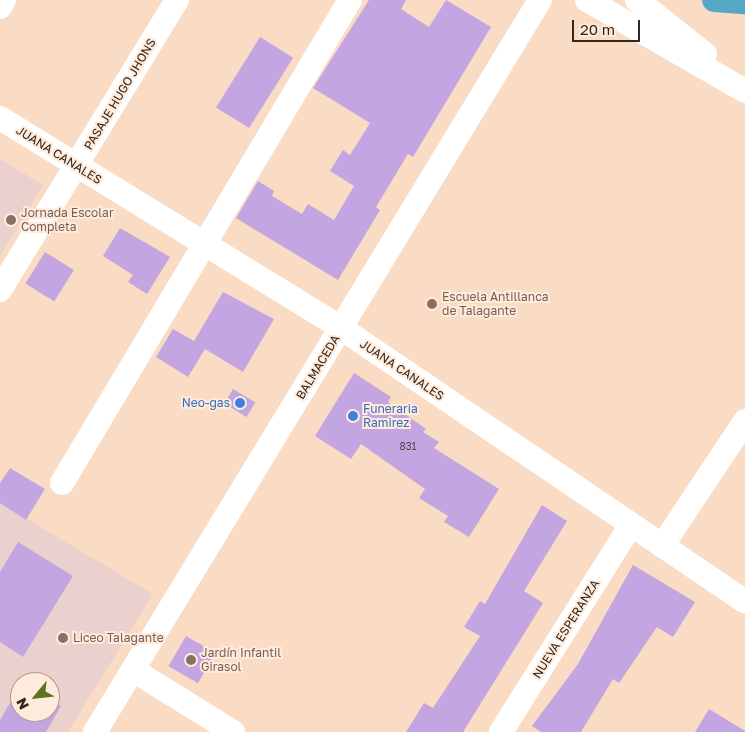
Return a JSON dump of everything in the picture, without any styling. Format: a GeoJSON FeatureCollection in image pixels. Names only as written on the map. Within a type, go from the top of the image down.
{"type":"FeatureCollection","features":[{"type":"Feature","properties":{"kind":"street"},"geometry":{"type":"LineString","coordinates":[[0,6],[4,0]]}},
{"type":"Feature","properties":{"kind":"street","name":"PASAJE HUGO JHONS"},"geometry":{"type":"LineString","coordinates":[[0,290],[177,0]]}},
{"type":"Feature","properties":{"kind":"street"},"geometry":{"type":"LineString","coordinates":[[62,483],[350,0]]}},
{"type":"Feature","properties":{"kind":"street","name":"BALMACEDA"},"geometry":{"type":"LineString","coordinates":[[95,732],[540,0]]}},
{"type":"Feature","properties":{"kind":"street"},"geometry":{"type":"LineString","coordinates":[[587,0],[745,91]]}},
{"type":"Feature","properties":{"kind":"street"},"geometry":{"type":"LineString","coordinates":[[637,0],[745,86]]}},
{"type":"Feature","properties":{"kind":"street","name":"JUANA CANALES"},"geometry":{"type":"LineString","coordinates":[[0,118],[342,328],[745,602]]}},
{"type":"Feature","properties":{"kind":"street"},"geometry":{"type":"LineString","coordinates":[[662,546],[745,421]]}},
{"type":"Feature","properties":{"kind":"street","name":"NUEVA ESPERANZA"},"geometry":{"type":"LineString","coordinates":[[501,732],[631,526]]}},
{"type":"Feature","properties":{"kind":"street"},"geometry":{"type":"LineString","coordinates":[[133,670],[233,732]]}},
{"type":"Feature","properties":{"kind":"shaded area","name":"Jornada Escolar Completa"},"geometry":{"type":"Polygon","coordinates":[[[0,159],[43,185],[0,256],[0,159]]]}},
{"type":"Feature","properties":{"kind":"shaded area","name":"Liceo Talagante"},"geometry":{"type":"Polygon","coordinates":[[[0,503],[153,594],[68,732],[0,732],[0,503]]]}},
{"type":"Feature","properties":{"kind":"building"},"geometry":{"type":"Polygon","coordinates":[[[369,0],[406,0],[401,9],[429,27],[446,0],[491,27],[413,157],[408,154],[376,207],[380,210],[338,280],[236,218],[258,181],[274,191],[272,196],[302,214],[308,204],[334,220],[354,186],[330,171],[343,150],[350,155],[370,123],[313,88],[369,0]]]}},
{"type":"Feature","properties":{"kind":"building"},"geometry":{"type":"Polygon","coordinates":[[[260,37],[293,58],[249,128],[216,107],[260,37]]]}},
{"type":"Feature","properties":{"kind":"building"},"geometry":{"type":"Polygon","coordinates":[[[120,228],[170,257],[147,294],[128,282],[133,275],[103,256],[120,228]]]}},
{"type":"Feature","properties":{"kind":"building"},"geometry":{"type":"Polygon","coordinates":[[[45,252],[74,270],[54,301],[25,283],[45,252]]]}},
{"type":"Feature","properties":{"kind":"building"},"geometry":{"type":"Polygon","coordinates":[[[223,292],[274,319],[243,372],[205,349],[188,377],[156,357],[173,329],[194,341],[223,292]]]}},
{"type":"Feature","properties":{"kind":"building"},"geometry":{"type":"Polygon","coordinates":[[[354,373],[391,397],[388,402],[426,429],[423,432],[439,442],[434,448],[499,489],[469,537],[444,522],[448,516],[419,498],[425,489],[361,444],[351,459],[315,436],[354,373]]]}},
{"type":"Feature","properties":{"kind":"building","name":"Neo-gas"},"geometry":{"type":"Polygon","coordinates":[[[233,389],[255,402],[247,417],[224,404],[233,389]]]}},
{"type":"Feature","properties":{"kind":"building"},"geometry":{"type":"Polygon","coordinates":[[[10,468],[45,489],[26,520],[0,503],[0,483],[10,468]]]}},
{"type":"Feature","properties":{"kind":"building"},"geometry":{"type":"Polygon","coordinates":[[[542,505],[567,521],[524,591],[543,603],[463,732],[406,732],[424,703],[433,708],[480,636],[464,627],[480,601],[485,604],[542,505]]]}},
{"type":"Feature","properties":{"kind":"building"},"geometry":{"type":"Polygon","coordinates":[[[18,542],[73,576],[23,657],[0,642],[0,572],[18,542]]]}},
{"type":"Feature","properties":{"kind":"building"},"geometry":{"type":"Polygon","coordinates":[[[633,565],[695,602],[673,637],[657,627],[619,683],[613,679],[581,732],[541,732],[532,726],[578,664],[633,565]]]}},
{"type":"Feature","properties":{"kind":"building","name":"Jardín Infantil Girasol"},"geometry":{"type":"Polygon","coordinates":[[[186,636],[215,653],[198,683],[168,666],[186,636]]]}},
{"type":"Feature","properties":{"kind":"building"},"geometry":{"type":"Polygon","coordinates":[[[10,703],[10,722],[52,722],[46,732],[0,732],[0,720],[10,703]]]}},
{"type":"Feature","properties":{"kind":"building"},"geometry":{"type":"Polygon","coordinates":[[[709,709],[745,731],[745,732],[695,732],[709,709]]]}},
{"type":"Feature","properties":{"kind":"waterway"},"geometry":{"type":"LineString","coordinates":[[714,0],[745,2]]}},
{"type":"Feature","properties":{"kind":"place","name":"Jornada Escolar Completa"},"geometry":{"type":"Point","coordinates":[11,220]}},
{"type":"Feature","properties":{"kind":"place","name":"Escuela Antillanca de Talagante"},"geometry":{"type":"Point","coordinates":[432,304]}},
{"type":"Feature","properties":{"kind":"place","name":"Neo-gas"},"geometry":{"type":"Point","coordinates":[240,403]}},
{"type":"Feature","properties":{"kind":"place","name":"Funeraria Ramirez"},"geometry":{"type":"Point","coordinates":[353,416]}},
{"type":"Feature","properties":{"kind":"place","name":"Liceo Talagante"},"geometry":{"type":"Point","coordinates":[63,638]}},
{"type":"Feature","properties":{"kind":"place","name":"Jardín Infantil Girasol"},"geometry":{"type":"Point","coordinates":[191,660]}}]}
